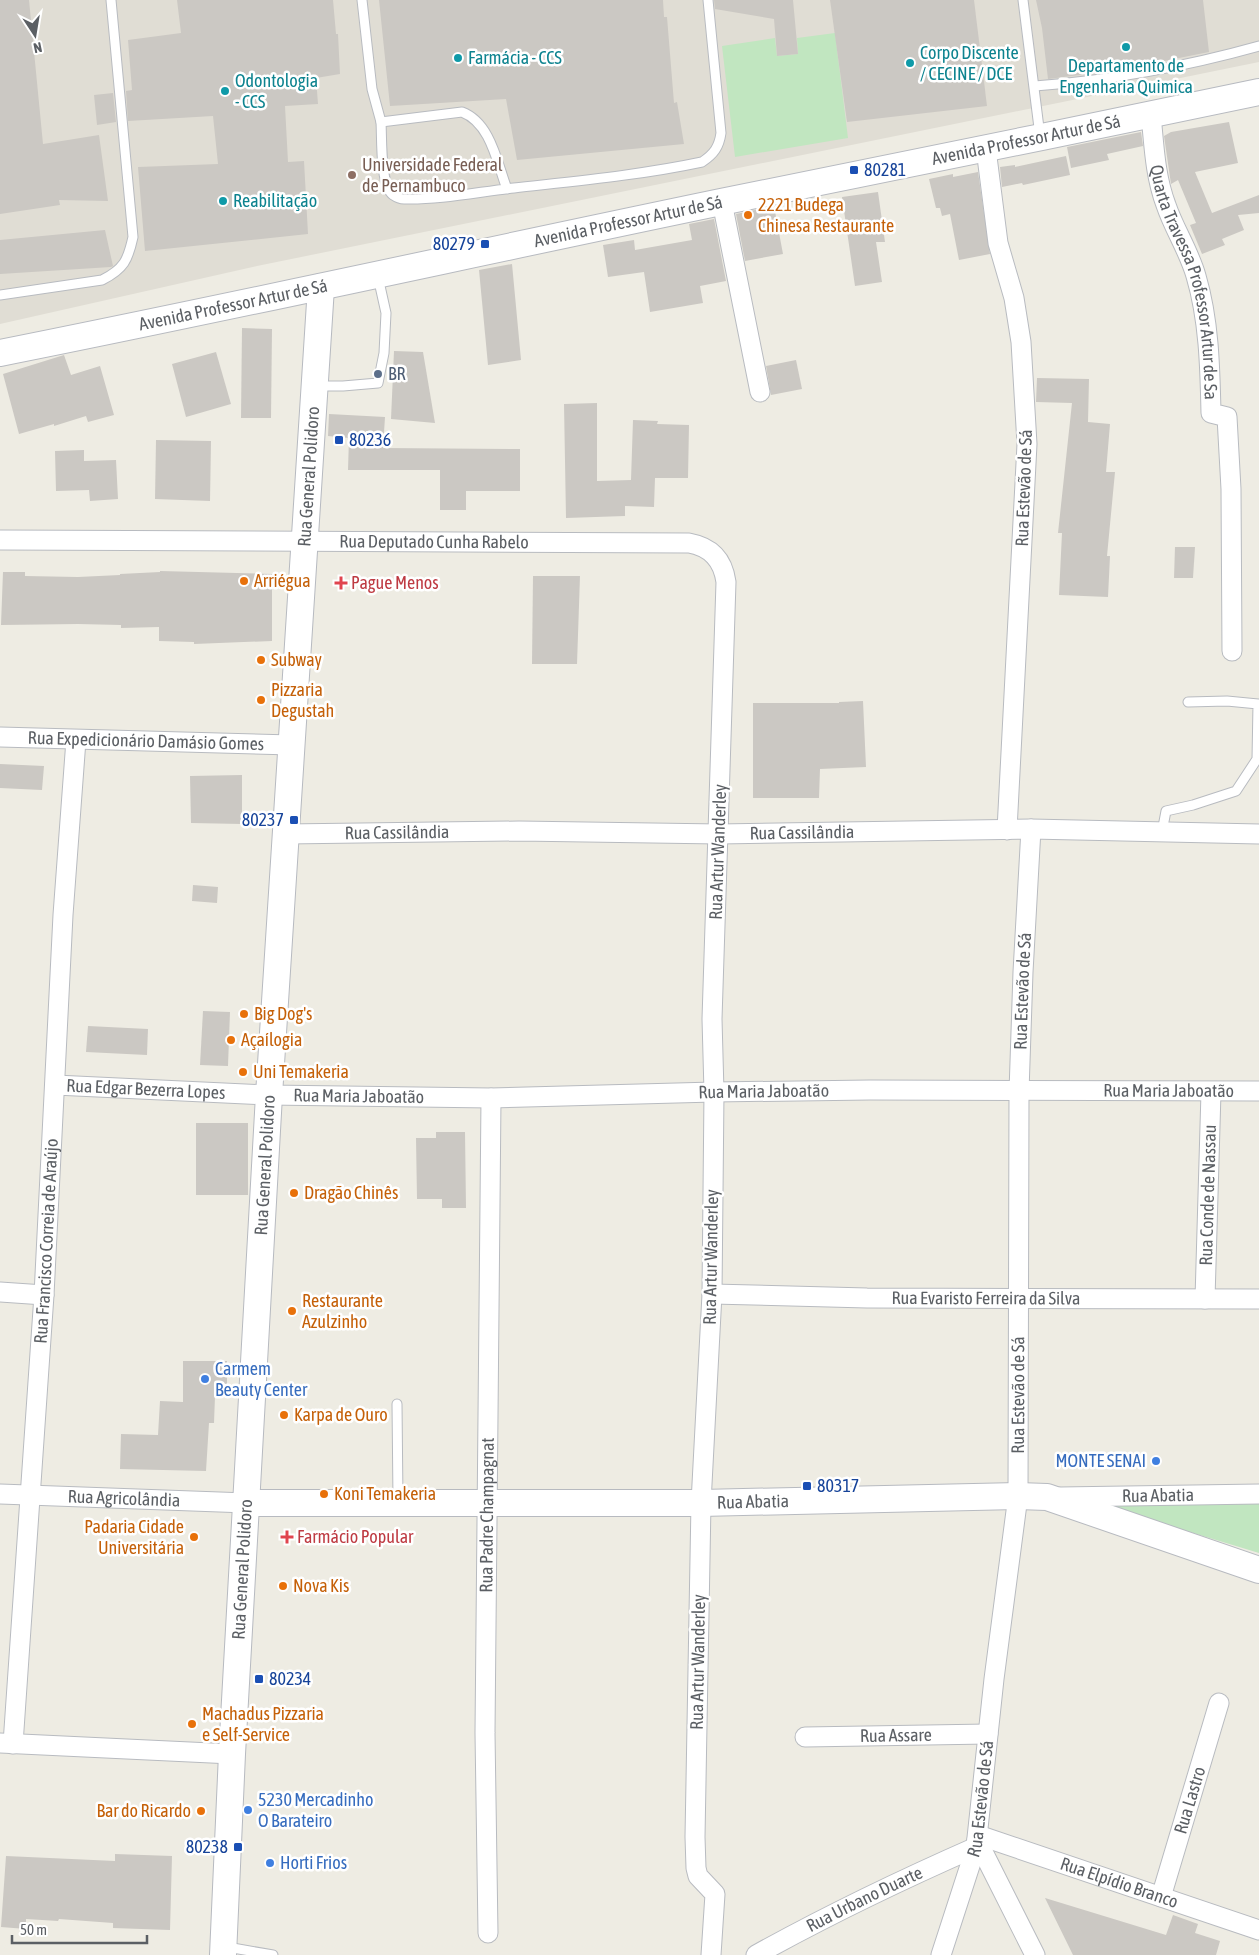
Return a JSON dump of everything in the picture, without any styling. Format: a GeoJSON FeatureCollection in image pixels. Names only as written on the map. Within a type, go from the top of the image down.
{"type":"FeatureCollection","features":[{"type":"Feature","properties":{"kind":"street","name":"Avenida Professor Artur de Sá"},"geometry":{"type":"LineString","coordinates":[[0,353],[212,311],[722,202],[986,150],[1259,92]]}},
{"type":"Feature","properties":{"kind":"street","name":"Quarta Travessa Professor Artur de Sa"},"geometry":{"type":"LineString","coordinates":[[1151,115],[1159,185],[1166,207],[1196,274],[1206,314],[1212,413],[1227,417],[1231,489],[1232,651]]}},
{"type":"Feature","properties":{"kind":"street","name":"Rua Estevão de Sá"},"geometry":{"type":"LineString","coordinates":[[986,150],[998,243],[1014,298],[1021,342],[1027,444],[1007,830]]}},
{"type":"Feature","properties":{"kind":"street"},"geometry":{"type":"LineString","coordinates":[[722,202],[760,392]]}},
{"type":"Feature","properties":{"kind":"street","name":"Rua General Polidoro"},"geometry":{"type":"LineString","coordinates":[[223,1951],[232,1754],[269,1095],[321,287]]}},
{"type":"Feature","properties":{"kind":"street","name":"Rua Deputado Cunha Rabelo"},"geometry":{"type":"LineString","coordinates":[[0,540],[689,543],[699,545],[715,554]]}},
{"type":"Feature","properties":{"kind":"street","name":"Rua Artur Wanderley"},"geometry":{"type":"LineString","coordinates":[[711,1955],[715,1894],[698,1876],[695,1837],[701,1504],[712,1294],[714,1092],[712,1019],[726,582],[724,572],[715,554]]}},
{"type":"Feature","properties":{"kind":"street","name":"Rua Expedicionário Damásio Gomes"},"geometry":{"type":"LineString","coordinates":[[0,737],[292,745]]}},
{"type":"Feature","properties":{"kind":"street","name":"Rua Francisco Correia de Araújo"},"geometry":{"type":"LineString","coordinates":[[7,1744],[44,1295],[63,915],[76,740]]}},
{"type":"Feature","properties":{"kind":"street","name":"Rua Estevão de Sá"},"geometry":{"type":"LineString","coordinates":[[941,1955],[977,1841],[988,1734],[1018,1496],[1018,1092],[1031,829]]}},
{"type":"Feature","properties":{"kind":"street","name":"Rua Cassilândia"},"geometry":{"type":"LineString","coordinates":[[286,834],[519,831],[719,834],[1031,829],[1259,834]]}},
{"type":"Feature","properties":{"kind":"street","name":"Rua Edgar Bezerra Lopes"},"geometry":{"type":"LineString","coordinates":[[55,1085],[269,1095]]}},
{"type":"Feature","properties":{"kind":"street","name":"Rua Maria Jaboatão"},"geometry":{"type":"LineString","coordinates":[[269,1095],[491,1098],[870,1090],[1018,1092],[1259,1091]]}},
{"type":"Feature","properties":{"kind":"street","name":"Rua Conde de Nassau"},"geometry":{"type":"LineString","coordinates":[[1205,1299],[1211,1092]]}},
{"type":"Feature","properties":{"kind":"street","name":"Rua Padre Champagnat"},"geometry":{"type":"LineString","coordinates":[[488,1933],[485,1733],[491,1098]]}},
{"type":"Feature","properties":{"kind":"street"},"geometry":{"type":"LineString","coordinates":[[0,1292],[44,1295]]}},
{"type":"Feature","properties":{"kind":"street","name":"Rua Evaristo Ferreira da Silva"},"geometry":{"type":"LineString","coordinates":[[712,1294],[1018,1299],[1259,1299]]}},
{"type":"Feature","properties":{"kind":"street","name":"Rua Agricolândia"},"geometry":{"type":"LineString","coordinates":[[0,1494],[247,1503]]}},
{"type":"Feature","properties":{"kind":"street","name":"Rua Abatia"},"geometry":{"type":"LineString","coordinates":[[247,1503],[701,1504],[1018,1496],[1259,1494]]}},
{"type":"Feature","properties":{"kind":"street"},"geometry":{"type":"LineString","coordinates":[[1047,1497],[1259,1570]]}},
{"type":"Feature","properties":{"kind":"street","name":"Rua Lastro"},"geometry":{"type":"LineString","coordinates":[[1160,1897],[1219,1703]]}},
{"type":"Feature","properties":{"kind":"street","name":"Rua Assare"},"geometry":{"type":"LineString","coordinates":[[805,1738],[988,1734]]}},
{"type":"Feature","properties":{"kind":"street"},"geometry":{"type":"LineString","coordinates":[[7,1744],[232,1754]]}},
{"type":"Feature","properties":{"kind":"street"},"geometry":{"type":"LineString","coordinates":[[977,1841],[1035,1955]]}},
{"type":"Feature","properties":{"kind":"street","name":"Rua Elpídio Branco"},"geometry":{"type":"LineString","coordinates":[[977,1841],[1160,1897],[1259,1930]]}},
{"type":"Feature","properties":{"kind":"street","name":"Rua Urbano Duarte"},"geometry":{"type":"LineString","coordinates":[[756,1955],[811,1924],[977,1841]]}},
{"type":"Feature","properties":{"kind":"lane"},"geometry":{"type":"LineString","coordinates":[[0,295],[102,280],[116,273],[125,264],[130,251],[133,237],[111,0]]}},
{"type":"Feature","properties":{"kind":"lane"},"geometry":{"type":"LineString","coordinates":[[362,0],[372,89],[381,122],[385,181],[394,196],[402,199],[507,189],[682,167],[702,162],[713,155],[721,133],[708,0]]}},
{"type":"Feature","properties":{"kind":"lane"},"geometry":{"type":"LineString","coordinates":[[1023,0],[1040,138]]}},
{"type":"Feature","properties":{"kind":"lane"},"geometry":{"type":"LineString","coordinates":[[1035,86],[1094,81],[1168,68],[1259,46]]}},
{"type":"Feature","properties":{"kind":"lane"},"geometry":{"type":"LineString","coordinates":[[381,122],[462,112],[470,115],[482,125],[507,189]]}},
{"type":"Feature","properties":{"kind":"lane"},"geometry":{"type":"LineString","coordinates":[[314,386],[378,383],[384,353],[386,313],[378,274]]}},
{"type":"Feature","properties":{"kind":"lane"},"geometry":{"type":"LineString","coordinates":[[1162,832],[1166,811],[1193,806],[1236,791],[1257,759],[1258,704],[1228,701],[1188,702]]}},
{"type":"Feature","properties":{"kind":"lane"},"geometry":{"type":"LineString","coordinates":[[397,1404],[398,1503]]}},
{"type":"Feature","properties":{"kind":"lane"},"geometry":{"type":"LineString","coordinates":[[223,1951],[273,1955]]}},
{"type":"Feature","properties":{"kind":"shaded area","name":"Universidade Federal de Pernambuco"},"geometry":{"type":"Polygon","coordinates":[[[0,0],[1259,0],[1259,62],[257,266],[0,324],[0,0]]]}},
{"type":"Feature","properties":{"kind":"green space"},"geometry":{"type":"Polygon","coordinates":[[[835,33],[848,138],[735,157],[722,46],[775,38],[777,56],[798,54],[797,38],[835,33]]]}},
{"type":"Feature","properties":{"kind":"green space"},"geometry":{"type":"Polygon","coordinates":[[[1259,1499],[1259,1553],[1101,1505],[1259,1499]]]}},
{"type":"Feature","properties":{"kind":"building"},"geometry":{"type":"Polygon","coordinates":[[[0,0],[29,0],[43,144],[99,135],[108,201],[59,200],[60,205],[0,214],[0,0]]]}},
{"type":"Feature","properties":{"kind":"building","name":"Odontologia - CCS"},"geometry":{"type":"Polygon","coordinates":[[[177,0],[333,0],[336,34],[338,34],[340,74],[316,78],[318,104],[285,106],[288,162],[304,161],[308,234],[145,251],[138,167],[218,164],[213,116],[128,121],[126,91],[132,90],[128,40],[181,33],[177,0]]]}},
{"type":"Feature","properties":{"kind":"building"},"geometry":{"type":"Polygon","coordinates":[[[379,0],[663,0],[664,17],[667,17],[674,103],[677,102],[684,144],[517,160],[506,99],[390,106],[379,0]]]}},
{"type":"Feature","properties":{"kind":"building"},"geometry":{"type":"Polygon","coordinates":[[[714,0],[793,0],[798,54],[777,56],[774,19],[715,9],[714,0]]]}},
{"type":"Feature","properties":{"kind":"building","name":"Corpo Discente / CECINE / DCE"},"geometry":{"type":"Polygon","coordinates":[[[830,0],[974,0],[987,106],[847,122],[830,0]]]}},
{"type":"Feature","properties":{"kind":"building","name":"Departamento de Engenharia Quimica"},"geometry":{"type":"Polygon","coordinates":[[[1036,0],[1203,0],[1209,52],[1119,70],[1048,79],[1042,28],[1036,0]]]}},
{"type":"Feature","properties":{"kind":"building"},"geometry":{"type":"Polygon","coordinates":[[[113,93],[116,122],[97,125],[94,95],[113,93]]]}},
{"type":"Feature","properties":{"kind":"building"},"geometry":{"type":"Polygon","coordinates":[[[1229,122],[1238,163],[1195,172],[1212,213],[1259,195],[1259,213],[1238,215],[1244,230],[1222,239],[1225,245],[1202,254],[1190,225],[1196,223],[1178,180],[1171,184],[1164,136],[1171,132],[1229,122]]]}},
{"type":"Feature","properties":{"kind":"building"},"geometry":{"type":"Polygon","coordinates":[[[1141,132],[1143,146],[1107,154],[1109,160],[1071,168],[1067,147],[1141,132]]]}},
{"type":"Feature","properties":{"kind":"building"},"geometry":{"type":"Polygon","coordinates":[[[1066,156],[1070,175],[1023,185],[1022,183],[1002,187],[1000,167],[1015,165],[1015,167],[1066,156]]]}},
{"type":"Feature","properties":{"kind":"building"},"geometry":{"type":"Polygon","coordinates":[[[978,172],[990,254],[959,260],[950,214],[942,216],[940,208],[936,208],[929,179],[953,174],[953,177],[978,172]]]}},
{"type":"Feature","properties":{"kind":"building"},"geometry":{"type":"Polygon","coordinates":[[[878,192],[885,242],[876,242],[882,282],[855,286],[842,197],[878,192]]]}},
{"type":"Feature","properties":{"kind":"building"},"geometry":{"type":"Polygon","coordinates":[[[774,206],[783,254],[745,261],[736,214],[774,206]]]}},
{"type":"Feature","properties":{"kind":"building"},"geometry":{"type":"Polygon","coordinates":[[[714,219],[726,281],[700,286],[703,303],[650,312],[644,272],[608,277],[603,245],[634,240],[635,250],[692,240],[689,224],[714,219]]]}},
{"type":"Feature","properties":{"kind":"building"},"geometry":{"type":"Polygon","coordinates":[[[105,230],[113,266],[111,267],[0,274],[0,240],[105,230]]]}},
{"type":"Feature","properties":{"kind":"building"},"geometry":{"type":"Polygon","coordinates":[[[512,264],[521,360],[488,365],[479,270],[512,264]]]}},
{"type":"Feature","properties":{"kind":"building"},"geometry":{"type":"Polygon","coordinates":[[[242,328],[272,329],[271,418],[241,418],[242,328]]]}},
{"type":"Feature","properties":{"kind":"building"},"geometry":{"type":"Polygon","coordinates":[[[394,351],[423,352],[435,423],[391,419],[394,351]]]}},
{"type":"Feature","properties":{"kind":"building"},"geometry":{"type":"Polygon","coordinates":[[[216,352],[231,404],[186,417],[172,364],[216,352]]]}},
{"type":"Feature","properties":{"kind":"building"},"geometry":{"type":"Polygon","coordinates":[[[64,355],[71,375],[100,366],[114,415],[88,422],[86,416],[19,434],[3,374],[64,355]]]}},
{"type":"Feature","properties":{"kind":"building"},"geometry":{"type":"Polygon","coordinates":[[[796,360],[802,389],[771,395],[766,366],[796,360]]]}},
{"type":"Feature","properties":{"kind":"building"},"geometry":{"type":"Polygon","coordinates":[[[1037,378],[1089,379],[1088,422],[1110,424],[1106,472],[1115,472],[1107,556],[1110,556],[1108,597],[1059,595],[1062,533],[1058,533],[1072,403],[1036,402],[1037,378]]]}},
{"type":"Feature","properties":{"kind":"building"},"geometry":{"type":"Polygon","coordinates":[[[597,403],[597,481],[631,480],[633,420],[658,421],[657,424],[689,425],[688,478],[655,478],[654,507],[625,506],[625,516],[566,518],[564,404],[597,403]]]}},
{"type":"Feature","properties":{"kind":"building"},"geometry":{"type":"Polygon","coordinates":[[[329,414],[385,417],[383,448],[520,449],[520,491],[466,491],[466,510],[440,510],[440,470],[348,470],[349,438],[328,436],[329,414]]]}},
{"type":"Feature","properties":{"kind":"building"},"geometry":{"type":"Polygon","coordinates":[[[156,440],[211,441],[210,501],[155,499],[156,440]]]}},
{"type":"Feature","properties":{"kind":"building"},"geometry":{"type":"Polygon","coordinates":[[[84,450],[84,461],[116,460],[118,499],[90,501],[89,490],[56,491],[55,451],[84,450]]]}},
{"type":"Feature","properties":{"kind":"building"},"geometry":{"type":"Polygon","coordinates":[[[1175,547],[1195,547],[1193,578],[1174,578],[1175,547]]]}},
{"type":"Feature","properties":{"kind":"building"},"geometry":{"type":"Polygon","coordinates":[[[160,571],[272,574],[272,641],[194,644],[194,642],[159,641],[159,627],[121,628],[121,625],[78,624],[1,625],[3,572],[25,572],[25,576],[78,577],[160,571]]]}},
{"type":"Feature","properties":{"kind":"building"},"geometry":{"type":"Polygon","coordinates":[[[533,576],[580,576],[577,664],[532,664],[533,576]]]}},
{"type":"Feature","properties":{"kind":"building"},"geometry":{"type":"Polygon","coordinates":[[[863,701],[866,767],[820,769],[819,798],[753,798],[753,703],[839,703],[863,701]]]}},
{"type":"Feature","properties":{"kind":"building"},"geometry":{"type":"Polygon","coordinates":[[[0,764],[44,766],[42,790],[0,788],[0,764]]]}},
{"type":"Feature","properties":{"kind":"building"},"geometry":{"type":"Polygon","coordinates":[[[242,775],[242,824],[191,823],[190,776],[242,775]]]}},
{"type":"Feature","properties":{"kind":"building"},"geometry":{"type":"Polygon","coordinates":[[[193,885],[218,887],[217,903],[192,901],[193,885]]]}},
{"type":"Feature","properties":{"kind":"building"},"geometry":{"type":"Polygon","coordinates":[[[203,1011],[230,1012],[228,1066],[200,1065],[203,1011]]]}},
{"type":"Feature","properties":{"kind":"building"},"geometry":{"type":"Polygon","coordinates":[[[88,1026],[148,1029],[147,1055],[86,1052],[88,1026]]]}},
{"type":"Feature","properties":{"kind":"building"},"geometry":{"type":"Polygon","coordinates":[[[196,1123],[248,1123],[248,1195],[196,1195],[196,1123]]]}},
{"type":"Feature","properties":{"kind":"building"},"geometry":{"type":"Polygon","coordinates":[[[436,1132],[465,1132],[466,1208],[442,1208],[442,1199],[417,1199],[416,1138],[436,1138],[436,1132]]]}},
{"type":"Feature","properties":{"kind":"building"},"geometry":{"type":"Polygon","coordinates":[[[183,1361],[227,1361],[227,1396],[215,1396],[214,1423],[209,1423],[206,1471],[120,1469],[121,1434],[158,1435],[160,1401],[183,1402],[183,1361]]]}},
{"type":"Feature","properties":{"kind":"building"},"geometry":{"type":"Polygon","coordinates":[[[115,1854],[172,1856],[170,1930],[113,1928],[113,1923],[59,1919],[58,1921],[26,1919],[26,1929],[1,1927],[6,1856],[115,1861],[115,1854]]]}},
{"type":"Feature","properties":{"kind":"building"},"geometry":{"type":"Polygon","coordinates":[[[1045,1898],[1166,1935],[1173,1915],[1198,1924],[1195,1933],[1220,1941],[1216,1955],[1073,1955],[1045,1898]]]}},
{"type":"Feature","properties":{"kind":"place","name":"Departamento de Engenharia Quimica"},"geometry":{"type":"Point","coordinates":[1126,47]}},
{"type":"Feature","properties":{"kind":"place","name":"Farmácia - CCS"},"geometry":{"type":"Point","coordinates":[458,58]}},
{"type":"Feature","properties":{"kind":"place","name":"Corpo Discente / CECINE / DCE"},"geometry":{"type":"Point","coordinates":[910,63]}},
{"type":"Feature","properties":{"kind":"place","name":"Odontologia - CCS"},"geometry":{"type":"Point","coordinates":[225,91]}},
{"type":"Feature","properties":{"kind":"place","name":"80281"},"geometry":{"type":"Point","coordinates":[854,170]}},
{"type":"Feature","properties":{"kind":"place","name":"Universidade Federal de Pernambuco"},"geometry":{"type":"Point","coordinates":[352,175]}},
{"type":"Feature","properties":{"kind":"place","name":"Reabilitação"},"geometry":{"type":"Point","coordinates":[223,201]}},
{"type":"Feature","properties":{"kind":"place","name":"2221 Budega Chinesa Restaurante"},"geometry":{"type":"Point","coordinates":[748,215]}},
{"type":"Feature","properties":{"kind":"place","name":"80279"},"geometry":{"type":"Point","coordinates":[485,244]}},
{"type":"Feature","properties":{"kind":"place","name":"BR"},"geometry":{"type":"Point","coordinates":[378,374]}},
{"type":"Feature","properties":{"kind":"place","name":"80236"},"geometry":{"type":"Point","coordinates":[339,440]}},
{"type":"Feature","properties":{"kind":"place","name":"Arriégua"},"geometry":{"type":"Point","coordinates":[244,581]}},
{"type":"Feature","properties":{"kind":"place","name":"Pague Menos"},"geometry":{"type":"Point","coordinates":[341,583]}},
{"type":"Feature","properties":{"kind":"place","name":"Subway"},"geometry":{"type":"Point","coordinates":[261,660]}},
{"type":"Feature","properties":{"kind":"place","name":"Pizzaria Degustah"},"geometry":{"type":"Point","coordinates":[261,700]}},
{"type":"Feature","properties":{"kind":"place","name":"80237"},"geometry":{"type":"Point","coordinates":[294,820]}},
{"type":"Feature","properties":{"kind":"place","name":"Big Dog's"},"geometry":{"type":"Point","coordinates":[244,1014]}},
{"type":"Feature","properties":{"kind":"place","name":"Açaílogia"},"geometry":{"type":"Point","coordinates":[231,1040]}},
{"type":"Feature","properties":{"kind":"place","name":"Uni Temakeria"},"geometry":{"type":"Point","coordinates":[243,1072]}},
{"type":"Feature","properties":{"kind":"place","name":"Dragão Chinês"},"geometry":{"type":"Point","coordinates":[294,1193]}},
{"type":"Feature","properties":{"kind":"place","name":"Restaurante Azulzinho"},"geometry":{"type":"Point","coordinates":[292,1311]}},
{"type":"Feature","properties":{"kind":"place","name":"Carmem Beauty Center"},"geometry":{"type":"Point","coordinates":[205,1379]}},
{"type":"Feature","properties":{"kind":"place","name":"Karpa de Ouro"},"geometry":{"type":"Point","coordinates":[284,1415]}},
{"type":"Feature","properties":{"kind":"place","name":"MONTE SENAI"},"geometry":{"type":"Point","coordinates":[1156,1461]}},
{"type":"Feature","properties":{"kind":"place","name":"80317"},"geometry":{"type":"Point","coordinates":[807,1486]}},
{"type":"Feature","properties":{"kind":"place","name":"Koni Temakeria"},"geometry":{"type":"Point","coordinates":[324,1494]}},
{"type":"Feature","properties":{"kind":"place","name":"Padaria Cidade Universitária"},"geometry":{"type":"Point","coordinates":[194,1537]}},
{"type":"Feature","properties":{"kind":"place","name":"Farmácio Popular"},"geometry":{"type":"Point","coordinates":[287,1537]}},
{"type":"Feature","properties":{"kind":"place","name":"Nova Kis"},"geometry":{"type":"Point","coordinates":[283,1586]}},
{"type":"Feature","properties":{"kind":"place","name":"80234"},"geometry":{"type":"Point","coordinates":[259,1679]}},
{"type":"Feature","properties":{"kind":"place","name":"Machadus Pizzaria e Self-Service"},"geometry":{"type":"Point","coordinates":[192,1724]}},
{"type":"Feature","properties":{"kind":"place","name":"5230 Mercadinho O Barateiro"},"geometry":{"type":"Point","coordinates":[248,1810]}},
{"type":"Feature","properties":{"kind":"place","name":"Bar do Ricardo"},"geometry":{"type":"Point","coordinates":[201,1811]}},
{"type":"Feature","properties":{"kind":"place","name":"80238"},"geometry":{"type":"Point","coordinates":[238,1847]}},
{"type":"Feature","properties":{"kind":"place","name":"Horti Frios"},"geometry":{"type":"Point","coordinates":[270,1863]}}]}
